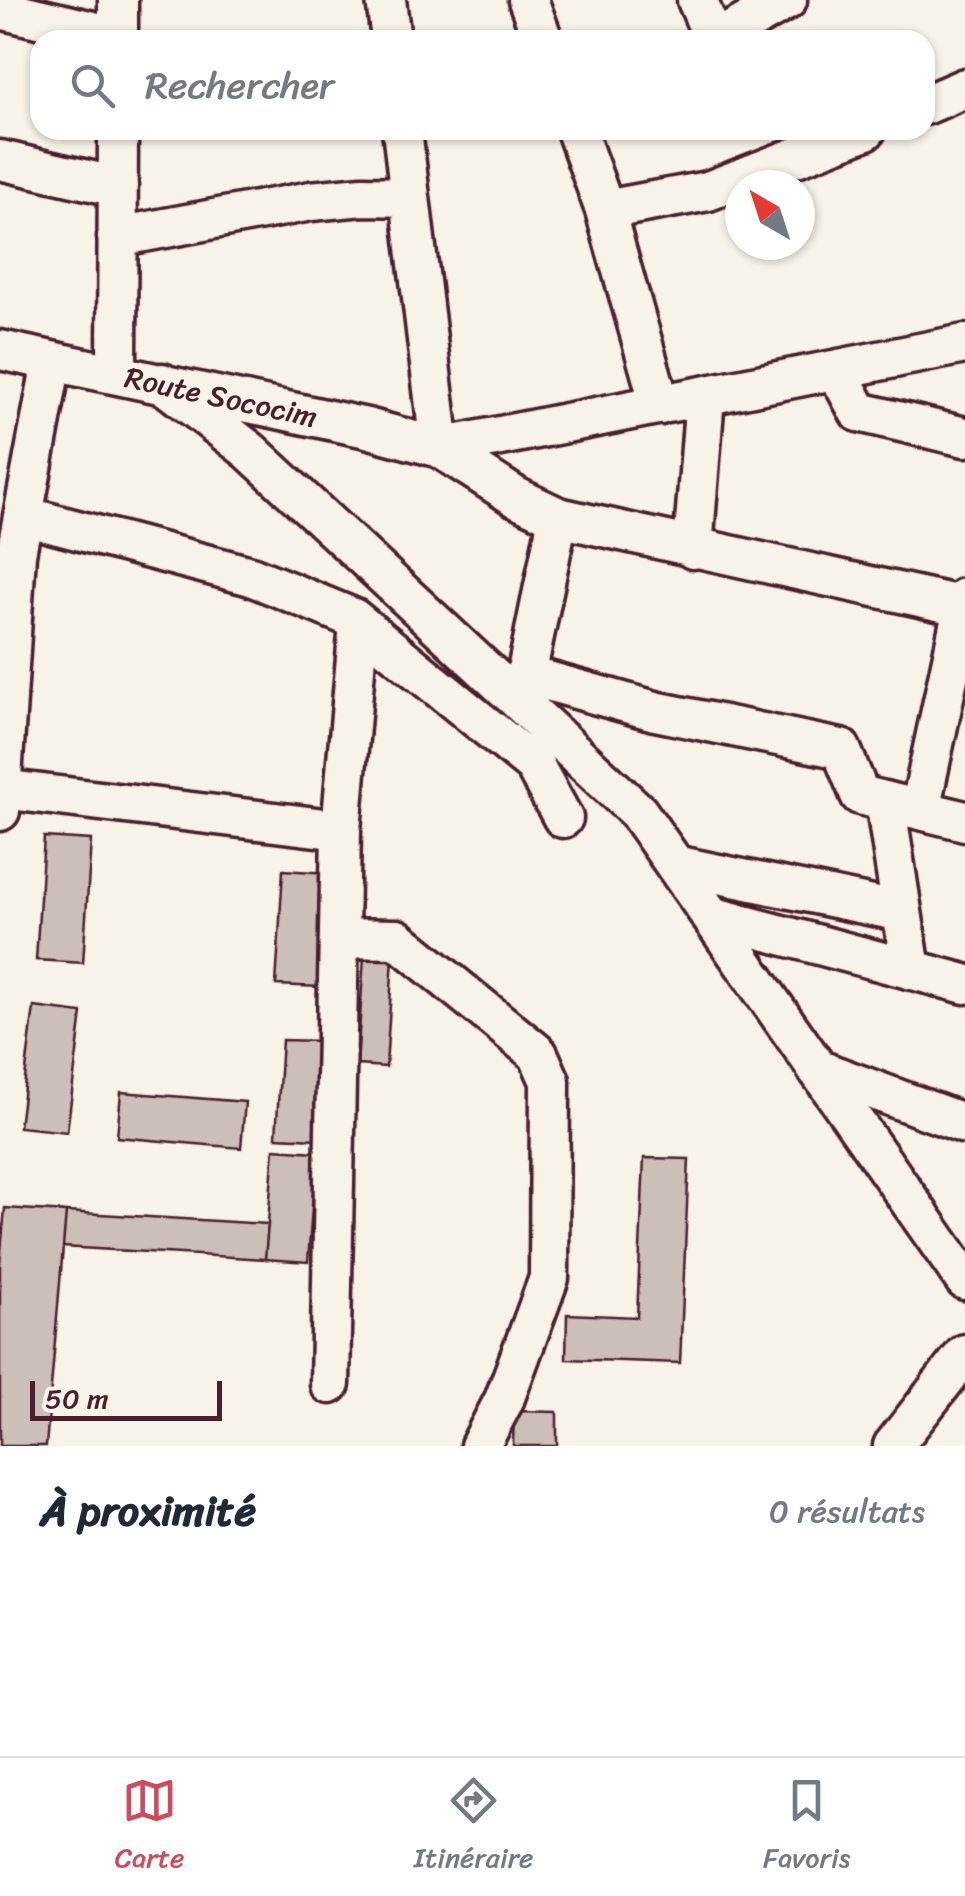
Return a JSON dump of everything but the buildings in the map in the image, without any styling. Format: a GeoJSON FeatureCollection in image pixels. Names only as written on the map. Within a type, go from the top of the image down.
{"type":"FeatureCollection","features":[{"type":"Feature","properties":{"kind":"street"},"geometry":{"type":"LineString","coordinates":[[386,0],[390,30]]}},
{"type":"Feature","properties":{"kind":"street"},"geometry":{"type":"LineString","coordinates":[[528,0],[539,30]]}},
{"type":"Feature","properties":{"kind":"street"},"geometry":{"type":"LineString","coordinates":[[697,0],[710,30]]}},
{"type":"Feature","properties":{"kind":"street"},"geometry":{"type":"LineString","coordinates":[[733,30],[787,0]]}},
{"type":"Feature","properties":{"kind":"street"},"geometry":{"type":"LineString","coordinates":[[0,9],[118,26]]}},
{"type":"Feature","properties":{"kind":"street"},"geometry":{"type":"LineString","coordinates":[[935,101],[965,88]]}},
{"type":"Feature","properties":{"kind":"street"},"geometry":{"type":"LineString","coordinates":[[117,374],[118,140]]}},
{"type":"Feature","properties":{"kind":"street"},"geometry":{"type":"LineString","coordinates":[[403,140],[440,448]]}},
{"type":"Feature","properties":{"kind":"street"},"geometry":{"type":"LineString","coordinates":[[580,140],[605,210],[660,404]]}},
{"type":"Feature","properties":{"kind":"street"},"geometry":{"type":"LineString","coordinates":[[605,210],[708,190],[840,140]]}},
{"type":"Feature","properties":{"kind":"street"},"geometry":{"type":"LineString","coordinates":[[0,160],[118,187]]}},
{"type":"Feature","properties":{"kind":"street"},"geometry":{"type":"LineString","coordinates":[[117,237],[312,201],[410,196]]}},
{"type":"Feature","properties":{"kind":"street"},"geometry":{"type":"LineString","coordinates":[[440,448],[965,344]]}},
{"type":"Feature","properties":{"kind":"street","name":"Route Sococim"},"geometry":{"type":"LineString","coordinates":[[0,350],[367,428],[440,448]]}},
{"type":"Feature","properties":{"kind":"street"},"geometry":{"type":"LineString","coordinates":[[0,811],[16,554],[52,360]]}},
{"type":"Feature","properties":{"kind":"street"},"geometry":{"type":"LineString","coordinates":[[837,371],[859,412],[965,437]]}},
{"type":"Feature","properties":{"kind":"street"},"geometry":{"type":"LineString","coordinates":[[162,383],[250,451],[523,690],[638,812],[965,1280]]}},
{"type":"Feature","properties":{"kind":"street"},"geometry":{"type":"LineString","coordinates":[[692,548],[705,396]]}},
{"type":"Feature","properties":{"kind":"street"},"geometry":{"type":"LineString","coordinates":[[440,448],[516,497],[558,517],[964,604],[902,805],[902,912],[911,970]]}},
{"type":"Feature","properties":{"kind":"street"},"geometry":{"type":"LineString","coordinates":[[24,516],[251,576],[358,623],[534,765],[563,818]]}},
{"type":"Feature","properties":{"kind":"street"},"geometry":{"type":"LineString","coordinates":[[523,690],[558,517]]}},
{"type":"Feature","properties":{"kind":"street"},"geometry":{"type":"LineString","coordinates":[[330,1384],[341,830],[358,623]]}},
{"type":"Feature","properties":{"kind":"street"},"geometry":{"type":"LineString","coordinates":[[523,690],[841,749],[860,795],[965,821]]}},
{"type":"Feature","properties":{"kind":"street"},"geometry":{"type":"LineString","coordinates":[[1,789],[341,830]]}},
{"type":"Feature","properties":{"kind":"street"},"geometry":{"type":"LineString","coordinates":[[675,864],[902,912]]}},
{"type":"Feature","properties":{"kind":"street"},"geometry":{"type":"LineString","coordinates":[[711,916],[965,984]]}},
{"type":"Feature","properties":{"kind":"street"},"geometry":{"type":"LineString","coordinates":[[339,938],[396,939],[538,1054],[550,1081],[549,1278],[504,1400],[480,1446]]}},
{"type":"Feature","properties":{"kind":"street"},"geometry":{"type":"LineString","coordinates":[[818,1069],[965,1124]]}},
{"type":"Feature","properties":{"kind":"street"},"geometry":{"type":"LineString","coordinates":[[892,1446],[965,1354]]}}]}
